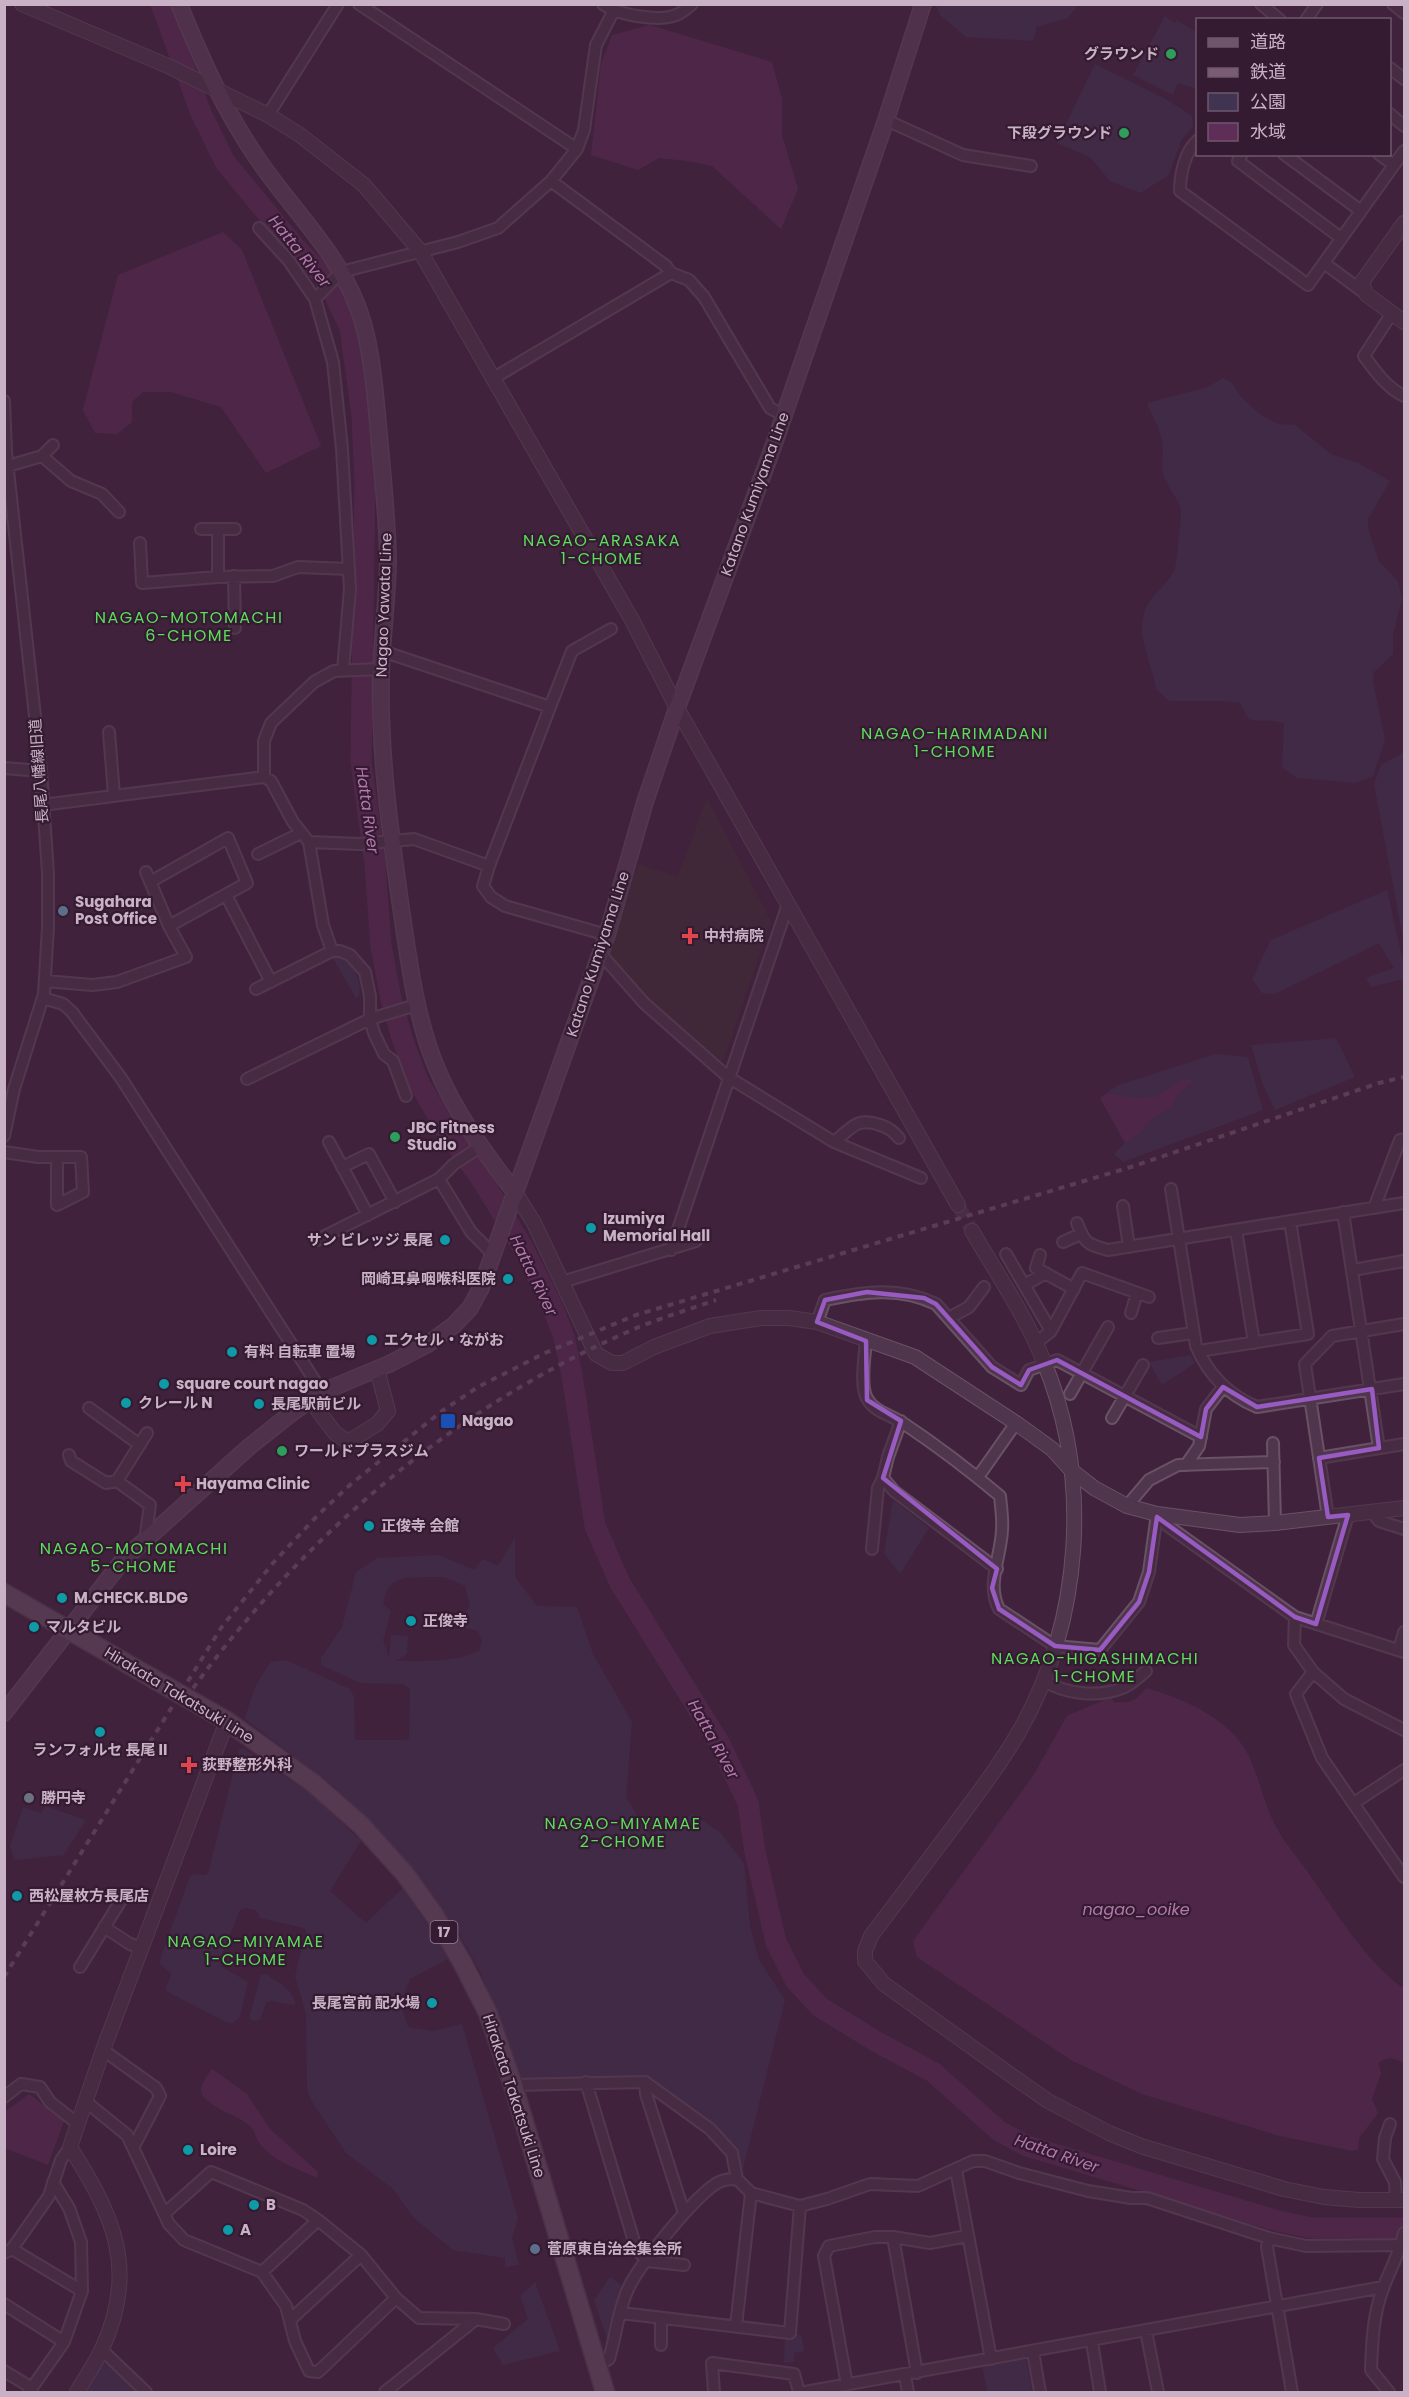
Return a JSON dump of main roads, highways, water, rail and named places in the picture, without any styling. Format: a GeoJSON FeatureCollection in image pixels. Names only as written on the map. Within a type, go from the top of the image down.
{"type":"FeatureCollection","features":[{"type":"Feature","properties":{"kind":"main road","name":"Nagao Yawata Line"},"geometry":{"type":"LineString","coordinates":[[178,4],[235,125],[286,199],[315,232],[363,323],[376,399],[386,518],[388,560],[382,651],[376,669],[388,842],[416,1005],[435,1064],[477,1148],[513,1201]]}},
{"type":"Feature","properties":{"kind":"main road","name":"Katano Kumiyama Line"},"geometry":{"type":"LineString","coordinates":[[4,1713],[123,1560],[249,1447],[316,1396],[428,1344],[454,1325],[470,1308],[481,1288],[607,935],[645,802],[886,120],[923,4]]}},
{"type":"Feature","properties":{"kind":"main road","name":"Hirakata Takatsuki Line"},"geometry":{"type":"LineString","coordinates":[[4,1593],[227,1721],[313,1783],[361,1825],[405,1874],[435,1916],[488,2013],[513,2085],[605,2392]]}},
{"type":"Feature","properties":{"kind":"water"},"geometry":{"type":"Polygon","coordinates":[[[650,25],[772,62],[782,99],[782,135],[798,189],[781,229],[712,166],[659,158],[638,170],[591,155],[601,64],[612,35],[650,25]]]}},
{"type":"Feature","properties":{"kind":"water"},"geometry":{"type":"Polygon","coordinates":[[[223,232],[242,250],[321,446],[266,473],[221,407],[171,392],[143,392],[132,402],[132,422],[117,434],[95,433],[83,410],[118,275],[223,232]]]}},
{"type":"Feature","properties":{"kind":"water"},"geometry":{"type":"Polygon","coordinates":[[[1181,1080],[1191,1080],[1191,1084],[1177,1095],[1172,1107],[1152,1118],[1141,1132],[1125,1143],[1100,1098],[1107,1093],[1133,1098],[1155,1097],[1181,1080]]]}},
{"type":"Feature","properties":{"kind":"water","name":"nagao_ooike"},"geometry":{"type":"Polygon","coordinates":[[[1146,1688],[1189,1704],[1229,1729],[1247,1753],[1269,1811],[1281,1835],[1364,1951],[1404,1989],[1404,2064],[1391,2058],[1378,2063],[1381,2073],[1372,2099],[1378,2113],[1359,2138],[1358,2149],[1353,2151],[1280,2136],[1142,2094],[1071,2060],[917,1957],[913,1941],[1033,1776],[1067,1716],[1111,1697],[1114,1702],[1132,1701],[1146,1688]]]}},
{"type":"Feature","properties":{"kind":"water"},"geometry":{"type":"Polygon","coordinates":[[[212,2069],[247,2094],[270,2129],[318,2172],[317,2178],[270,2154],[263,2148],[249,2125],[217,2108],[206,2099],[201,2088],[212,2069]]]}},
{"type":"Feature","properties":{"kind":"water"},"geometry":{"type":"Polygon","coordinates":[[[29,2094],[64,2121],[48,2165],[5,2148],[5,2112],[29,2094]]]}},
{"type":"Feature","properties":{"kind":"waterway","name":"Hatta River"},"geometry":{"type":"LineString","coordinates":[[161,4],[201,113],[225,162],[295,247],[328,281],[350,328],[362,415],[365,482],[361,762],[375,864],[381,946],[391,999],[403,1041],[418,1081],[447,1131],[484,1183],[522,1246],[551,1304],[564,1337],[572,1375],[595,1526],[620,1583],[720,1744],[748,1803],[755,1852],[776,1942],[795,1980],[820,2007],[877,2042],[933,2072],[999,2131],[1027,2146],[1278,2221],[1311,2228],[1404,2228]]}},
{"type":"Feature","properties":{"kind":"tunnel"},"geometry":{"type":"LineString","coordinates":[[958,1205],[972,1231]]}},
{"type":"Feature","properties":{"kind":"railway"},"geometry":{"type":"LineString","coordinates":[[4,1977],[221,1628],[273,1563],[351,1484],[442,1411],[478,1387],[545,1353],[636,1315],[1131,1167],[1379,1083],[1404,1077]]}},
{"type":"Feature","properties":{"kind":"railway"},"geometry":{"type":"LineString","coordinates":[[186,1698],[231,1639],[279,1583],[331,1530],[387,1481],[445,1436],[507,1395],[571,1359],[639,1327],[716,1300]]}},
{"type":"Feature","properties":{"kind":"place","name":"グラウンド"},"geometry":{"type":"Point","coordinates":[1171,54]}},
{"type":"Feature","properties":{"kind":"place","name":"下段グラウンド"},"geometry":{"type":"Point","coordinates":[1124,133]}},
{"type":"Feature","properties":{"kind":"place","name":"Sugahara Post Office"},"geometry":{"type":"Point","coordinates":[63,911]}},
{"type":"Feature","properties":{"kind":"place","name":"中村病院"},"geometry":{"type":"Point","coordinates":[690,936]}},
{"type":"Feature","properties":{"kind":"place","name":"JBC Fitness Studio"},"geometry":{"type":"Point","coordinates":[395,1137]}},
{"type":"Feature","properties":{"kind":"place","name":"Izumiya Memorial Hall"},"geometry":{"type":"Point","coordinates":[591,1228]}},
{"type":"Feature","properties":{"kind":"place","name":"サン ビレッジ 長尾"},"geometry":{"type":"Point","coordinates":[445,1240]}},
{"type":"Feature","properties":{"kind":"place","name":"岡崎耳鼻咽喉科医院"},"geometry":{"type":"Point","coordinates":[508,1279]}},
{"type":"Feature","properties":{"kind":"place","name":"エクセル・ながお"},"geometry":{"type":"Point","coordinates":[372,1340]}},
{"type":"Feature","properties":{"kind":"place","name":"有料 自転車 置場"},"geometry":{"type":"Point","coordinates":[232,1352]}},
{"type":"Feature","properties":{"kind":"place","name":"square court nagao"},"geometry":{"type":"Point","coordinates":[164,1384]}},
{"type":"Feature","properties":{"kind":"place","name":"クレール N"},"geometry":{"type":"Point","coordinates":[126,1403]}},
{"type":"Feature","properties":{"kind":"place","name":"長尾駅前ビル"},"geometry":{"type":"Point","coordinates":[259,1404]}},
{"type":"Feature","properties":{"kind":"place","name":"Nagao"},"geometry":{"type":"Point","coordinates":[448,1421]}},
{"type":"Feature","properties":{"kind":"place","name":"ワールドプラスジム"},"geometry":{"type":"Point","coordinates":[282,1451]}},
{"type":"Feature","properties":{"kind":"place","name":"Hayama Clinic"},"geometry":{"type":"Point","coordinates":[183,1484]}},
{"type":"Feature","properties":{"kind":"place","name":"正俊寺 会館"},"geometry":{"type":"Point","coordinates":[369,1526]}},
{"type":"Feature","properties":{"kind":"place","name":"M.CHECK.BLDG"},"geometry":{"type":"Point","coordinates":[62,1598]}},
{"type":"Feature","properties":{"kind":"place","name":"正俊寺"},"geometry":{"type":"Point","coordinates":[411,1621]}},
{"type":"Feature","properties":{"kind":"place","name":"マルタビル"},"geometry":{"type":"Point","coordinates":[34,1627]}},
{"type":"Feature","properties":{"kind":"place","name":"ランフォルセ 長尾 II"},"geometry":{"type":"Point","coordinates":[100,1732]}},
{"type":"Feature","properties":{"kind":"place","name":"荻野整形外科"},"geometry":{"type":"Point","coordinates":[189,1765]}},
{"type":"Feature","properties":{"kind":"place","name":"勝円寺"},"geometry":{"type":"Point","coordinates":[29,1798]}},
{"type":"Feature","properties":{"kind":"place","name":"西松屋枚方長尾店"},"geometry":{"type":"Point","coordinates":[17,1896]}},
{"type":"Feature","properties":{"kind":"place","name":"長尾宮前 配水場"},"geometry":{"type":"Point","coordinates":[432,2003]}},
{"type":"Feature","properties":{"kind":"place","name":"Loire"},"geometry":{"type":"Point","coordinates":[188,2150]}},
{"type":"Feature","properties":{"kind":"place","name":"B"},"geometry":{"type":"Point","coordinates":[254,2205]}},
{"type":"Feature","properties":{"kind":"place","name":"A"},"geometry":{"type":"Point","coordinates":[228,2230]}},
{"type":"Feature","properties":{"kind":"place","name":"菅原東自治会集会所"},"geometry":{"type":"Point","coordinates":[535,2249]}},
{"type":"Feature","properties":{"kind":"district","name":"NAGAO-ARASAKA 1-CHOME"},"geometry":{"type":"Point","coordinates":[602,549]}},
{"type":"Feature","properties":{"kind":"district","name":"NAGAO-MOTOMACHI 6-CHOME"},"geometry":{"type":"Point","coordinates":[189,626]}},
{"type":"Feature","properties":{"kind":"district","name":"NAGAO-HARIMADANI 1-CHOME"},"geometry":{"type":"Point","coordinates":[955,742]}},
{"type":"Feature","properties":{"kind":"district","name":"NAGAO-MOTOMACHI 5-CHOME"},"geometry":{"type":"Point","coordinates":[134,1557]}},
{"type":"Feature","properties":{"kind":"district","name":"NAGAO-HIGASHIMACHI 1-CHOME"},"geometry":{"type":"Point","coordinates":[1095,1667]}},
{"type":"Feature","properties":{"kind":"district","name":"NAGAO-MIYAMAE 2-CHOME"},"geometry":{"type":"Point","coordinates":[623,1832]}},
{"type":"Feature","properties":{"kind":"district","name":"NAGAO-MIYAMAE 1-CHOME"},"geometry":{"type":"Point","coordinates":[246,1950]}}]}
